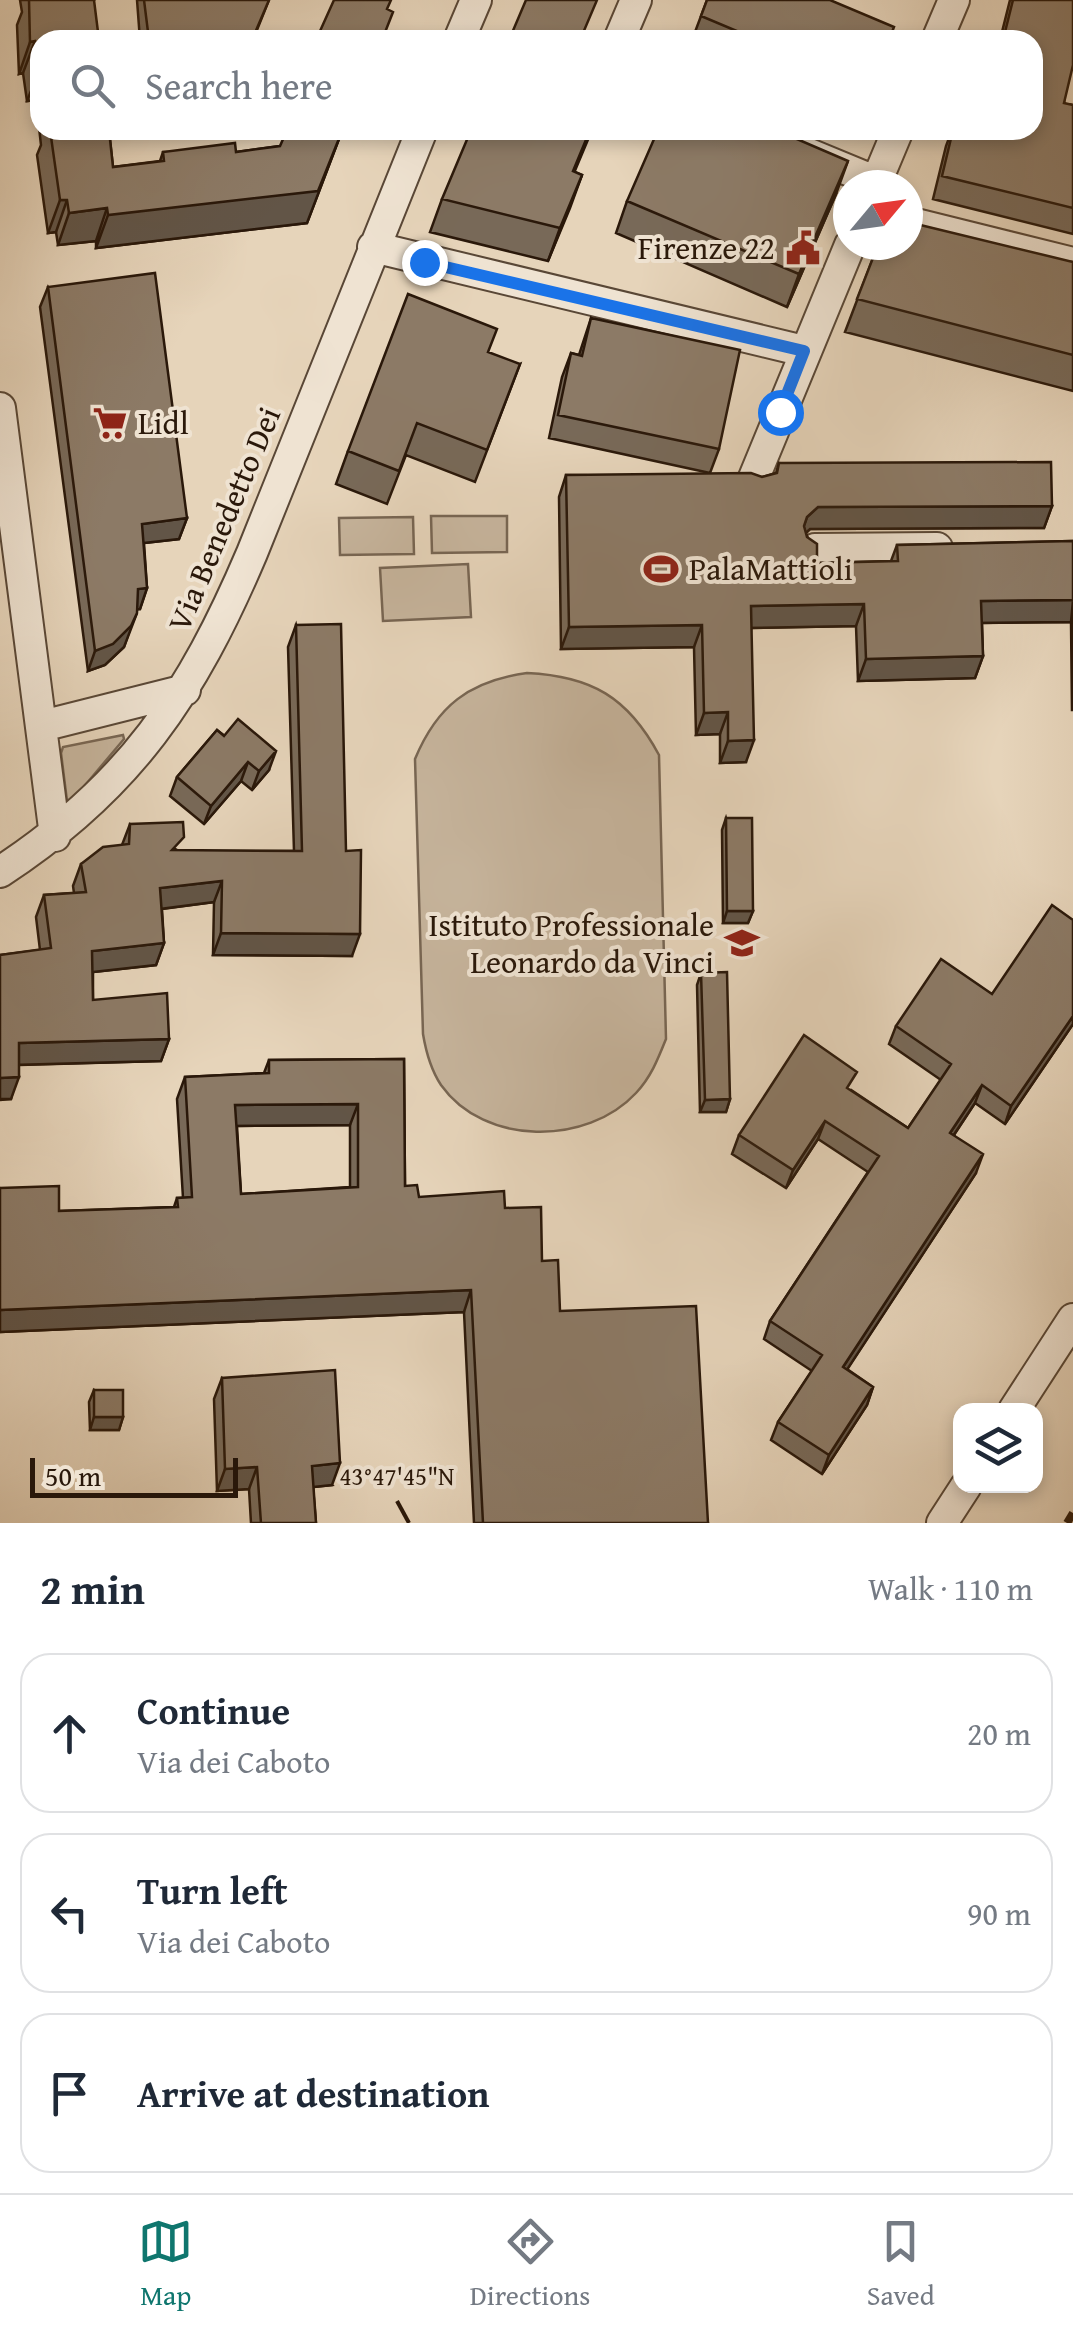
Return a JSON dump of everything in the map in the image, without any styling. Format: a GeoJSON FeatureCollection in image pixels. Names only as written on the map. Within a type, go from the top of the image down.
{"type":"FeatureCollection","features":[{"type":"Feature","properties":{"kind":"street"},"geometry":{"type":"LineString","coordinates":[[464,30],[476,0]]}},
{"type":"Feature","properties":{"kind":"street"},"geometry":{"type":"LineString","coordinates":[[623,30],[636,0]]}},
{"type":"Feature","properties":{"kind":"street"},"geometry":{"type":"LineString","coordinates":[[941,30],[954,0]]}},
{"type":"Feature","properties":{"kind":"street","name":"Via Benedetto Dei"},"geometry":{"type":"LineString","coordinates":[[0,872],[54,836],[132,762],[184,690],[245,570],[418,140]]}},
{"type":"Feature","properties":{"kind":"street"},"geometry":{"type":"LineString","coordinates":[[775,140],[845,170]]}},
{"type":"Feature","properties":{"kind":"street"},"geometry":{"type":"LineString","coordinates":[[881,170],[894,140]]}},
{"type":"Feature","properties":{"kind":"street"},"geometry":{"type":"LineString","coordinates":[[923,226],[1073,263]]}},
{"type":"Feature","properties":{"kind":"street"},"geometry":{"type":"LineString","coordinates":[[372,247],[804,351]]}},
{"type":"Feature","properties":{"kind":"street"},"geometry":{"type":"LineString","coordinates":[[753,480],[843,260]]}},
{"type":"Feature","properties":{"kind":"street"},"geometry":{"type":"LineString","coordinates":[[0,408],[54,836]]}},
{"type":"Feature","properties":{"kind":"street"},"geometry":{"type":"LineString","coordinates":[[815,550],[974,547]]}},
{"type":"Feature","properties":{"kind":"street"},"geometry":{"type":"LineString","coordinates":[[42,726],[184,690]]}},
{"type":"Feature","properties":{"kind":"street"},"geometry":{"type":"LineString","coordinates":[[1019,1403],[1073,1319]]}},
{"type":"Feature","properties":{"kind":"street"},"geometry":{"type":"LineString","coordinates":[[942,1523],[961,1493]]}},
{"type":"Feature","properties":{"kind":"shaded area"},"geometry":{"type":"Polygon","coordinates":[[[431,516],[507,516],[507,552],[432,553],[431,516]]]}},
{"type":"Feature","properties":{"kind":"shaded area"},"geometry":{"type":"Polygon","coordinates":[[[413,517],[414,554],[340,555],[339,518],[413,517]]]}},
{"type":"Feature","properties":{"kind":"shaded area"},"geometry":{"type":"Polygon","coordinates":[[[468,564],[471,617],[383,621],[380,568],[468,564]]]}},
{"type":"Feature","properties":{"kind":"shaded area"},"geometry":{"type":"Polygon","coordinates":[[[527,673],[570,679],[605,693],[634,718],[659,755],[666,1039],[646,1081],[615,1110],[591,1123],[536,1132],[483,1119],[460,1105],[441,1085],[429,1061],[423,1034],[415,759],[434,724],[458,699],[488,682],[527,673]]]}},
{"type":"Feature","properties":{"kind":"shaded area"},"geometry":{"type":"Polygon","coordinates":[[[123,735],[124,739],[71,802],[67,801],[63,747],[123,735]]]}},
{"type":"Feature","properties":{"kind":"building"},"geometry":{"type":"Polygon","coordinates":[[[29,0],[94,0],[98,30],[30,30],[30,42],[29,0]]]}},
{"type":"Feature","properties":{"kind":"building"},"geometry":{"type":"Polygon","coordinates":[[[144,0],[269,0],[256,30],[148,30],[144,0]]]}},
{"type":"Feature","properties":{"kind":"building"},"geometry":{"type":"Polygon","coordinates":[[[334,0],[391,0],[387,9],[393,12],[386,30],[320,30],[334,0]]]}},
{"type":"Feature","properties":{"kind":"building"},"geometry":{"type":"Polygon","coordinates":[[[526,0],[597,0],[584,30],[513,30],[526,0]]]}},
{"type":"Feature","properties":{"kind":"building"},"geometry":{"type":"Polygon","coordinates":[[[707,0],[830,0],[894,27],[734,30],[701,16],[707,0]]]}},
{"type":"Feature","properties":{"kind":"building"},"geometry":{"type":"Polygon","coordinates":[[[1013,0],[1073,0],[1073,65],[1064,103],[1073,105],[1073,208],[942,176],[951,140],[1043,140],[1043,30],[1006,30],[1013,0]]]}},
{"type":"Feature","properties":{"kind":"building"},"geometry":{"type":"Polygon","coordinates":[[[51,140],[110,140],[113,167],[164,161],[163,152],[235,143],[236,152],[280,146],[283,140],[338,140],[318,191],[108,215],[107,208],[69,213],[67,200],[60,200],[51,140]]]}},
{"type":"Feature","properties":{"kind":"building"},"geometry":{"type":"Polygon","coordinates":[[[467,140],[586,140],[573,171],[582,175],[560,228],[442,199],[467,140]]]}},
{"type":"Feature","properties":{"kind":"building"},"geometry":{"type":"Polygon","coordinates":[[[654,140],[799,140],[848,161],[844,170],[833,170],[833,196],[799,274],[627,201],[654,140]]]}},
{"type":"Feature","properties":{"kind":"building"},"geometry":{"type":"Polygon","coordinates":[[[923,226],[1073,262],[1073,355],[857,299],[872,260],[923,260],[923,226]]]}},
{"type":"Feature","properties":{"kind":"building","name":"Lidl"},"geometry":{"type":"Polygon","coordinates":[[[155,273],[187,518],[142,524],[147,588],[138,589],[137,613],[131,626],[113,644],[95,651],[48,287],[155,273]]]}},
{"type":"Feature","properties":{"kind":"building"},"geometry":{"type":"Polygon","coordinates":[[[408,294],[497,329],[488,352],[520,364],[487,450],[417,423],[399,471],[348,451],[408,294]]]}},
{"type":"Feature","properties":{"kind":"building"},"geometry":{"type":"Polygon","coordinates":[[[591,318],[740,350],[719,449],[558,415],[571,353],[582,356],[591,318]]]}},
{"type":"Feature","properties":{"kind":"building"},"geometry":{"type":"Polygon","coordinates":[[[1051,462],[1052,506],[818,507],[807,517],[804,526],[807,537],[817,544],[817,563],[898,561],[897,545],[1073,541],[1073,600],[981,601],[983,656],[866,659],[864,604],[751,606],[754,740],[728,741],[728,712],[704,713],[702,625],[569,627],[566,475],[751,473],[762,477],[777,473],[779,463],[1051,462]]]}},
{"type":"Feature","properties":{"kind":"building"},"geometry":{"type":"Polygon","coordinates":[[[341,624],[346,851],[361,850],[360,934],[221,933],[222,881],[160,888],[164,943],[92,951],[93,1000],[167,993],[169,1039],[19,1043],[19,1077],[0,1078],[0,955],[51,948],[44,895],[86,892],[81,864],[103,847],[129,844],[130,824],[183,822],[184,837],[172,850],[302,851],[296,625],[341,624]]]}},
{"type":"Feature","properties":{"kind":"building"},"geometry":{"type":"Polygon","coordinates":[[[238,719],[276,751],[259,771],[248,762],[211,806],[177,777],[217,730],[224,736],[238,719]]]}},
{"type":"Feature","properties":{"kind":"building"},"geometry":{"type":"Polygon","coordinates":[[[726,818],[752,818],[753,911],[727,911],[726,818]]]}},
{"type":"Feature","properties":{"kind":"building"},"geometry":{"type":"Polygon","coordinates":[[[1052,905],[1073,920],[1073,1016],[1011,1106],[982,1085],[950,1133],[983,1154],[843,1367],[873,1387],[829,1455],[778,1422],[822,1355],[770,1321],[879,1156],[825,1121],[793,1170],[739,1135],[804,1035],[857,1072],[847,1088],[908,1128],[951,1064],[896,1026],[941,959],[992,994],[1052,905]]]}},
{"type":"Feature","properties":{"kind":"building"},"geometry":{"type":"Polygon","coordinates":[[[727,972],[730,1099],[705,1100],[701,973],[727,972]]]}},
{"type":"Feature","properties":{"kind":"building"},"geometry":{"type":"Polygon","coordinates":[[[404,1059],[405,1186],[417,1185],[419,1197],[504,1191],[505,1208],[541,1207],[542,1261],[558,1260],[560,1311],[696,1306],[708,1523],[483,1523],[471,1290],[0,1310],[0,1188],[59,1186],[59,1211],[178,1207],[177,1198],[192,1197],[185,1077],[269,1073],[269,1060],[404,1059]],[[358,1104],[235,1105],[241,1194],[358,1187],[358,1104]]]}},
{"type":"Feature","properties":{"kind":"building"},"geometry":{"type":"Polygon","coordinates":[[[335,1370],[340,1463],[312,1466],[316,1523],[261,1523],[257,1467],[225,1469],[222,1378],[335,1370]]]}},
{"type":"Feature","properties":{"kind":"building"},"geometry":{"type":"Polygon","coordinates":[[[94,1390],[123,1390],[123,1417],[94,1417],[94,1390]]]}},
{"type":"Feature","properties":{"kind":"railway"},"geometry":{"type":"LineString","coordinates":[[1067,1523],[1073,1513]]}},
{"type":"Feature","properties":{"kind":"place","name":"Firenze 22"},"geometry":{"type":"Point","coordinates":[803,248]}},
{"type":"Feature","properties":{"kind":"place","name":"Lidl"},"geometry":{"type":"Point","coordinates":[110,423]}},
{"type":"Feature","properties":{"kind":"place","name":"PalaMattioli"},"geometry":{"type":"Point","coordinates":[661,569]}},
{"type":"Feature","properties":{"kind":"place","name":"Istituto Professionale Leonardo da Vinci"},"geometry":{"type":"Point","coordinates":[742,943]}},
{"type":"Feature","properties":{"kind":"route"},"geometry":{"type":"LineString","coordinates":[[424,262],[804,351],[780,412]]}}]}
